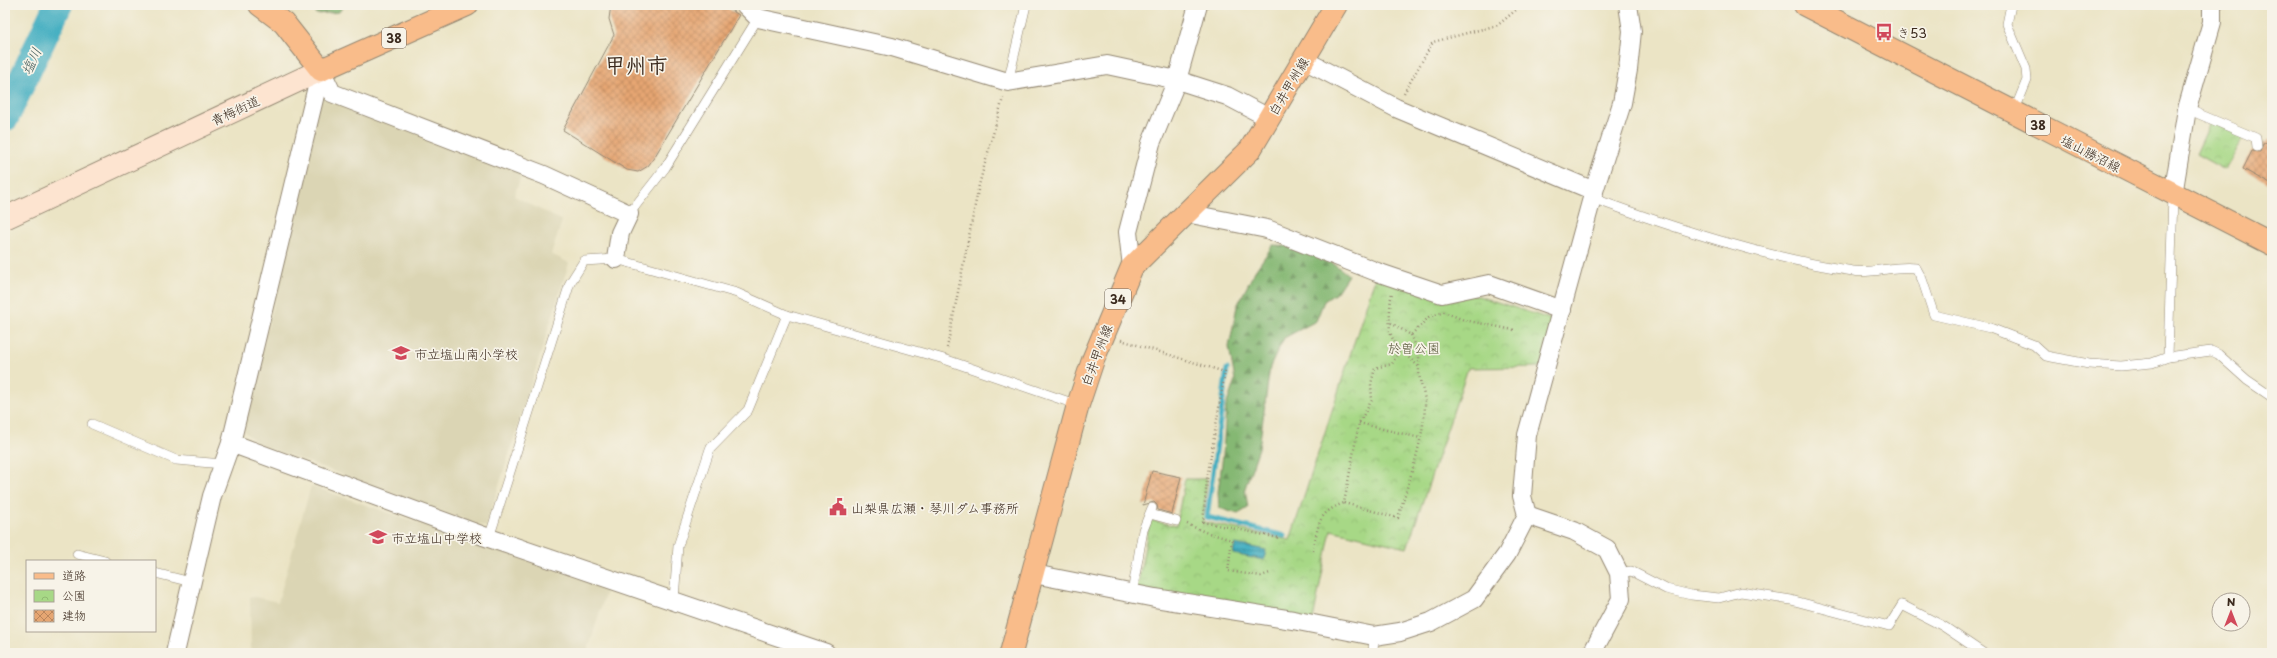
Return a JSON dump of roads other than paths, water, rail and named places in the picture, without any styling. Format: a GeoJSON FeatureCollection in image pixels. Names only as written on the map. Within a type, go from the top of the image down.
{"type":"FeatureCollection","features":[{"type":"Feature","properties":{"kind":"main road"},"geometry":{"type":"LineString","coordinates":[[260,5],[284,23],[321,70]]}},
{"type":"Feature","properties":{"kind":"main road","name":"青梅街道"},"geometry":{"type":"LineString","coordinates":[[5,218],[321,70],[467,5]]}},
{"type":"Feature","properties":{"kind":"main road","name":"白井甲州線"},"geometry":{"type":"LineString","coordinates":[[1011,653],[1034,574],[1078,405],[1104,334],[1132,268],[1250,150],[1336,5]]}},
{"type":"Feature","properties":{"kind":"main road","name":"塩山勝沼線"},"geometry":{"type":"LineString","coordinates":[[1805,5],[2173,195],[2272,244]]}},
{"type":"Feature","properties":{"kind":"street"},"geometry":{"type":"LineString","coordinates":[[745,5],[758,18],[892,47],[1008,82],[1107,65],[1177,80],[1227,96],[1269,118]]}},
{"type":"Feature","properties":{"kind":"street"},"geometry":{"type":"LineString","coordinates":[[1132,268],[1128,232],[1151,144],[1177,80],[1198,5]]}},
{"type":"Feature","properties":{"kind":"street"},"geometry":{"type":"LineString","coordinates":[[1034,574],[1132,593],[1373,644],[1400,632],[1431,622],[1474,599],[1507,554],[1527,515],[1522,496],[1527,435],[1593,194],[1622,103],[1628,70],[1632,30],[1628,5]]}},
{"type":"Feature","properties":{"kind":"street"},"geometry":{"type":"LineString","coordinates":[[2173,195],[2187,109],[2212,22],[2212,5]]}},
{"type":"Feature","properties":{"kind":"street"},"geometry":{"type":"LineString","coordinates":[[1304,60],[1396,108],[1593,194]]}},
{"type":"Feature","properties":{"kind":"street"},"geometry":{"type":"LineString","coordinates":[[321,70],[332,93],[544,175],[628,214],[620,233],[616,259]]}},
{"type":"Feature","properties":{"kind":"street"},"geometry":{"type":"LineString","coordinates":[[174,653],[212,496],[231,443],[321,70]]}},
{"type":"Feature","properties":{"kind":"street"},"geometry":{"type":"LineString","coordinates":[[1186,213],[1267,228],[1396,278],[1442,294],[1489,284],[1562,310]]}},
{"type":"Feature","properties":{"kind":"street"},"geometry":{"type":"LineString","coordinates":[[231,443],[489,538],[674,599],[826,653]]}},
{"type":"Feature","properties":{"kind":"street"},"geometry":{"type":"LineString","coordinates":[[1527,515],[1574,531],[1607,550],[1619,573],[1621,599],[1592,653]]}},
{"type":"Feature","properties":{"kind":"lane"},"geometry":{"type":"LineString","coordinates":[[1008,82],[1026,5]]}},
{"type":"Feature","properties":{"kind":"lane"},"geometry":{"type":"LineString","coordinates":[[2011,5],[2007,24],[2026,69],[2027,80],[2014,113]]}},
{"type":"Feature","properties":{"kind":"lane"},"geometry":{"type":"LineString","coordinates":[[628,214],[665,168],[758,18]]}},
{"type":"Feature","properties":{"kind":"lane"},"geometry":{"type":"LineString","coordinates":[[2187,109],[2256,138],[2256,147]]}},
{"type":"Feature","properties":{"kind":"lane"},"geometry":{"type":"LineString","coordinates":[[1593,194],[1682,231],[1788,259],[1854,271],[1870,272],[1900,266],[1916,268],[1922,279],[1934,315],[1990,328],[2034,345],[2046,356],[2089,364],[2121,366],[2152,363],[2168,357],[2211,351],[2218,354],[2241,375],[2272,397]]}},
{"type":"Feature","properties":{"kind":"lane"},"geometry":{"type":"LineString","coordinates":[[2168,357],[2173,195]]}},
{"type":"Feature","properties":{"kind":"lane"},"geometry":{"type":"LineString","coordinates":[[489,538],[570,283],[584,261],[616,259],[737,293],[787,316],[944,360],[1078,405]]}},
{"type":"Feature","properties":{"kind":"lane"},"geometry":{"type":"LineString","coordinates":[[674,599],[678,546],[710,449],[748,410],[787,316]]}},
{"type":"Feature","properties":{"kind":"lane"},"geometry":{"type":"LineString","coordinates":[[92,424],[176,460],[223,464]]}},
{"type":"Feature","properties":{"kind":"lane"},"geometry":{"type":"LineString","coordinates":[[1132,593],[1143,530],[1151,511],[1176,521]]}},
{"type":"Feature","properties":{"kind":"lane"},"geometry":{"type":"LineString","coordinates":[[77,554],[101,560]]}},
{"type":"Feature","properties":{"kind":"lane"},"geometry":{"type":"LineString","coordinates":[[1619,573],[1630,572],[1666,589],[1691,595],[1718,598],[1741,592],[1791,600],[1889,626],[1902,605],[1943,626],[1983,653]]}},
{"type":"Feature","properties":{"kind":"lane"},"geometry":{"type":"LineString","coordinates":[[156,573],[191,582]]}},
{"type":"Feature","properties":{"kind":"water"},"geometry":{"type":"Polygon","coordinates":[[[1235,544],[1266,550],[1264,560],[1233,554],[1235,544]]]}},
{"type":"Feature","properties":{"kind":"waterway","name":"塩川"},"geometry":{"type":"LineString","coordinates":[[5,117],[58,5]]}},
{"type":"Feature","properties":{"kind":"waterway"},"geometry":{"type":"LineString","coordinates":[[1227,369],[1207,517],[1285,536]]}},
{"type":"Feature","properties":{"kind":"place","name":"き53"},"geometry":{"type":"Point","coordinates":[1884,32]}},
{"type":"Feature","properties":{"kind":"place","name":"市立塩山南小学校"},"geometry":{"type":"Point","coordinates":[401,353]}},
{"type":"Feature","properties":{"kind":"place","name":"山梨県広瀬・琴川ダム事務所"},"geometry":{"type":"Point","coordinates":[838,507]}},
{"type":"Feature","properties":{"kind":"place","name":"市立塩山中学校"},"geometry":{"type":"Point","coordinates":[378,537]}},
{"type":"Feature","properties":{"kind":"district","name":"甲州市"},"geometry":{"type":"Point","coordinates":[636,64]}},
{"type":"Feature","properties":{"kind":"park label","name":"於曽公園"},"geometry":{"type":"Point","coordinates":[1414,347]}}]}
